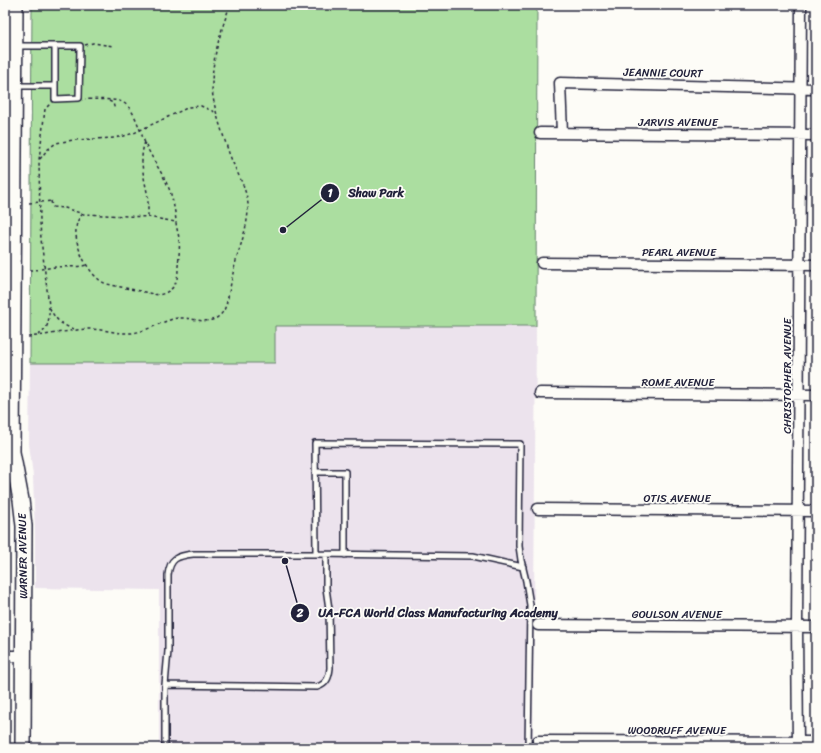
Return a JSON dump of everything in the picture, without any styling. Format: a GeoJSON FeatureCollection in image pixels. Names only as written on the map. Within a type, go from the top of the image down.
{"type":"FeatureCollection","features":[{"type":"Feature","properties":{"kind":"street","name":"WARNER AVENUE"},"geometry":{"type":"LineString","coordinates":[[15,5],[11,94],[9,218],[9,337],[12,452],[9,462],[21,500],[24,526],[22,748]]}},
{"type":"Feature","properties":{"kind":"street","name":"CHRISTOPHER AVENUE"},"geometry":{"type":"LineString","coordinates":[[798,745],[797,511],[801,5]]}},
{"type":"Feature","properties":{"kind":"street","name":"JEANNIE COURT"},"geometry":{"type":"LineString","coordinates":[[562,133],[560,83],[816,89]]}},
{"type":"Feature","properties":{"kind":"street","name":"JARVIS AVENUE"},"geometry":{"type":"LineString","coordinates":[[540,133],[816,135]]}},
{"type":"Feature","properties":{"kind":"street","name":"PEARL AVENUE"},"geometry":{"type":"LineString","coordinates":[[542,263],[816,265]]}},
{"type":"Feature","properties":{"kind":"street","name":"ROME AVENUE"},"geometry":{"type":"LineString","coordinates":[[540,393],[816,395]]}},
{"type":"Feature","properties":{"kind":"street","name":"OTIS AVENUE"},"geometry":{"type":"LineString","coordinates":[[538,509],[816,511]]}},
{"type":"Feature","properties":{"kind":"street","name":"GOULSON AVENUE"},"geometry":{"type":"LineString","coordinates":[[538,625],[816,627]]}},
{"type":"Feature","properties":{"kind":"street"},"geometry":{"type":"LineString","coordinates":[[5,656],[23,656]]}},
{"type":"Feature","properties":{"kind":"street","name":"WOODRUFF AVENUE"},"geometry":{"type":"LineString","coordinates":[[538,741],[798,745],[816,742]]}},
{"type":"Feature","properties":{"kind":"lane"},"geometry":{"type":"LineString","coordinates":[[14,46],[56,46],[80,46],[79,98],[56,98],[56,46]]}},
{"type":"Feature","properties":{"kind":"lane"},"geometry":{"type":"LineString","coordinates":[[11,94],[56,86]]}},
{"type":"Feature","properties":{"kind":"lane"},"geometry":{"type":"LineString","coordinates":[[316,554],[315,443],[520,444],[519,546],[530,605],[528,748]]}},
{"type":"Feature","properties":{"kind":"lane"},"geometry":{"type":"LineString","coordinates":[[315,472],[345,472],[345,555]]}},
{"type":"Feature","properties":{"kind":"lane"},"geometry":{"type":"LineString","coordinates":[[165,748],[165,685],[168,651],[168,575],[169,566],[174,559],[179,556],[193,554],[316,554],[473,556],[522,567]]}},
{"type":"Feature","properties":{"kind":"lane"},"geometry":{"type":"LineString","coordinates":[[165,685],[322,686],[330,674],[326,555]]}},
{"type":"Feature","properties":{"kind":"path"},"geometry":{"type":"LineString","coordinates":[[28,337],[77,330],[97,329],[131,333],[174,319],[183,318],[211,320],[218,317],[224,310],[246,224],[248,204],[242,181],[230,154],[223,133],[217,113],[212,86],[213,71],[219,39],[230,5]]}},
{"type":"Feature","properties":{"kind":"path"},"geometry":{"type":"LineString","coordinates":[[80,46],[93,43],[113,46]]}},
{"type":"Feature","properties":{"kind":"path"},"geometry":{"type":"LineString","coordinates":[[36,336],[44,332],[49,318],[41,234],[39,160],[45,109],[56,98]]}},
{"type":"Feature","properties":{"kind":"path"},"geometry":{"type":"LineString","coordinates":[[79,98],[93,100],[119,100],[126,104],[136,120],[145,142],[162,174],[174,204],[179,242],[178,275],[175,285],[165,293],[156,295],[104,283],[97,278],[87,265],[80,250],[76,233],[78,221],[83,214]]}},
{"type":"Feature","properties":{"kind":"path"},"geometry":{"type":"LineString","coordinates":[[107,100],[113,104],[115,110]]}},
{"type":"Feature","properties":{"kind":"path"},"geometry":{"type":"LineString","coordinates":[[39,160],[47,150],[56,143],[78,139],[114,138],[124,136],[190,107],[201,106],[217,113]]}},
{"type":"Feature","properties":{"kind":"path"},"geometry":{"type":"LineString","coordinates":[[145,142],[142,152],[142,162],[148,199],[148,217]]}},
{"type":"Feature","properties":{"kind":"path"},"geometry":{"type":"LineString","coordinates":[[29,202],[52,201],[52,206],[54,208],[65,208],[83,214],[148,217],[176,222]]}},
{"type":"Feature","properties":{"kind":"path"},"geometry":{"type":"LineString","coordinates":[[29,270],[87,265]]}},
{"type":"Feature","properties":{"kind":"path"},"geometry":{"type":"LineString","coordinates":[[49,306],[52,313],[58,320],[70,328],[77,330]]}},
{"type":"Feature","properties":{"kind":"shaded area"},"geometry":{"type":"Polygon","coordinates":[[[275,326],[536,326],[533,748],[159,748],[159,590],[35,588],[33,476],[29,444],[30,363],[275,363],[275,326]]]}},
{"type":"Feature","properties":{"kind":"green space"},"geometry":{"type":"Polygon","coordinates":[[[32,5],[537,5],[536,326],[275,326],[275,363],[30,363],[32,5]]]}},
{"type":"Feature","properties":{"kind":"place","name":"Shaw Park"},"geometry":{"type":"Point","coordinates":[283,230]}},
{"type":"Feature","properties":{"kind":"place","name":"UA-FCA World Class Manufacturing Academy"},"geometry":{"type":"Point","coordinates":[285,561]}}]}
